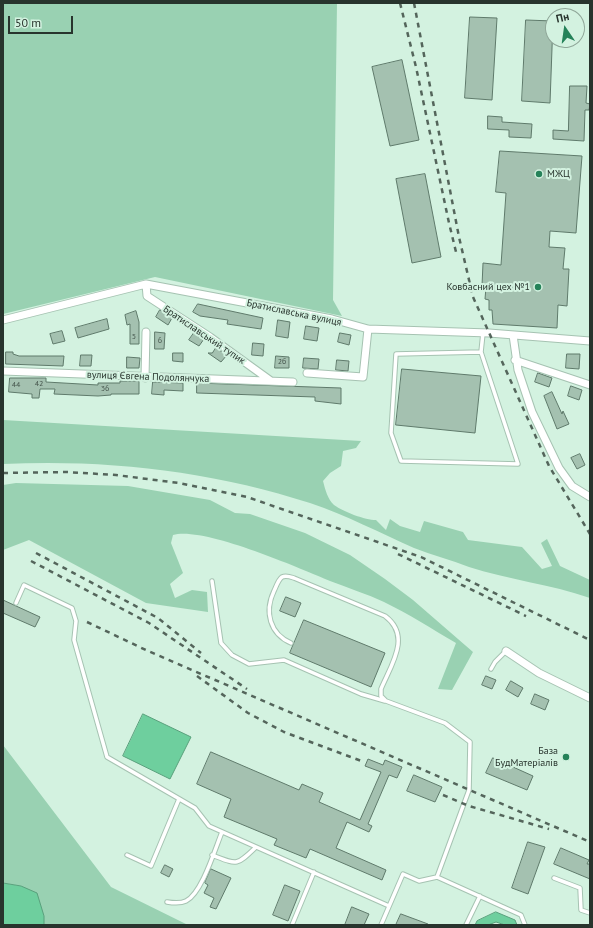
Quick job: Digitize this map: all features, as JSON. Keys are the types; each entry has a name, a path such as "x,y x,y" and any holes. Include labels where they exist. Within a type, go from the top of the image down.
{"street":[{"name":"Братиславська вулиця","path":"3,320 146,284 332,320 368,329 483,333 590,341"},
{"name":"Братиславський тупик","path":"146,284 147,296 210,337 271,382"},
{"path":"307,373 363,377 368,329"},
{"path":"145,378 146,332"},
{"path":"513,335 515,360 532,412 559,468 572,486 590,497"},
{"path":"515,360 590,385"},
{"name":"вулиця Євгена Подолянчука","path":"3,371 145,378 293,382"},
{"path":"506,651 540,673 590,698"}],"lane":[{"path":"481,352 396,354 391,433 401,460 518,464 481,352 483,333"},
{"path":"292,643 284,640 276,633 270,620 269,606 273,594 278,581 286,576 385,616 393,622 399,634 398,645 381,689 381,696 386,701"},
{"path":"212,581 221,643 232,655 249,664 284,660 361,694 386,701 445,723 470,742 469,790 437,877"},
{"path":"16,603 24,585 72,608 76,621 74,640 106,757 195,808 209,826 389,906"},
{"path":"491,669 495,662 506,651"},
{"path":"127,855 151,866 179,798"},
{"path":"167,902 185,901 193,896 199,886 222,832"},
{"path":"212,855 233,863 240,862 256,847"},
{"path":"292,925 314,872"},
{"path":"381,925 403,874 419,880 437,877 521,915 525,925"},
{"path":"554,878 580,888 582,910 590,913"},
{"path":"466,925 480,896"}],"shaded area":[{"path":"3,3 337,3 333,300 342,316 155,277 3,314"},
{"path":"3,420 361,441 356,448 343,451 341,466 330,473 323,481 328,497 334,505 366,519 376,520 386,530 390,519 400,526 420,532 424,521 463,532 468,540 522,547 542,569 552,566 541,543 547,539 560,566 590,580 590,598 560,589 469,567 414,548 350,519 310,503 235,483 197,475 120,466 81,463 3,464"},
{"path":"16,483 128,486 210,500 235,513 250,514 305,533 350,555 385,579 413,600 473,652 452,690 438,689 456,643 378,599 275,558 228,542 187,534 173,535 171,543 183,573 170,584 175,598 192,590 207,592 208,612 146,603 29,540 3,550 3,485"},
{"path":"143,714 191,737 170,779 123,756"},
{"path":"3,745 111,887 188,925 44,925 44,916 21,886 3,883"},
{"path":"3,883 21,886 37,893 44,916 44,925 3,925"},
{"path":"496,912 515,920 517,925 505,925 496,922 488,925 475,925 477,921"}],"building":[{"path":"470,17 497,18 492,100 465,98"},
{"path":"526,20 545,21 545,48 552,48 550,103 522,101"},
{"path":"402,60 419,140 390,146 372,67"},
{"path":"570,86 587,86 586,103 590,104 589,110 585,110 584,141 553,139 553,130 568,131"},
{"path":"488,116 502,117 502,122 532,124 531,138 509,137 509,130 488,129"},
{"path":"500,151 582,156 576,233 550,231 549,247 565,248 563,269 569,269 567,306 558,305 557,328 493,324 492,310 489,310 489,300 485,299 486,287 482,286 483,263 501,265 506,193 496,192"},
{"path":"425,174 441,257 412,263 396,179"},
{"path":"198,304 263,318 261,329 227,324 228,320 200,316 193,312"},
{"path":"160,310 172,318 168,325 156,317"},
{"path":"136,311 139,322 139,344 130,344 130,324 127,325 125,315"},
{"path":"107,319 109,329 78,338 75,328"},
{"path":"278,320 290,322 288,338 276,336"},
{"path":"306,326 319,328 317,341 304,339"},
{"path":"62,331 65,341 53,344 50,334"},
{"path":"155,332 165,333 164,349 155,349"},
{"path":"194,333 204,339 199,346 189,340"},
{"path":"340,333 351,335 349,345 338,342"},
{"path":"253,343 264,344 263,356 252,355"},
{"path":"216,348 227,355 221,362 208,353 212,353"},
{"path":"6,352 13,352 13,354 19,356 64,356 63,366 6,364"},
{"path":"173,353 183,353 183,362 173,361"},
{"path":"567,354 580,354 579,369 566,368"},
{"path":"81,355 92,355 91,366 80,366"},
{"path":"276,356 289,357 289,368 275,368"},
{"path":"127,357 140,358 139,368 127,368"},
{"path":"304,358 319,359 318,369 303,368"},
{"path":"337,360 349,361 348,371 336,370"},
{"path":"402,369 481,376 475,433 396,425"},
{"path":"538,373 552,378 549,387 535,382"},
{"path":"10,378 46,378 46,382 98,385 98,383 139,381 139,394 111,394 98,396 54,394 55,389 40,389 39,398 32,398 32,394 9,392"},
{"path":"153,382 183,383 183,391 164,390 164,395 152,394"},
{"path":"197,383 341,388 341,404 315,401 315,397 197,393"},
{"path":"571,386 582,390 579,400 568,396"},
{"path":"552,392 562,414 563,411 569,424 557,429 544,396"},
{"path":"580,454 585,465 577,469 571,458"},
{"path":"286,597 301,603 295,617 280,611"},
{"path":"3,600 40,617 35,627 3,613"},
{"path":"304,620 385,653 371,687 290,653"},
{"path":"486,676 496,680 492,689 482,685"},
{"path":"511,681 523,688 518,697 506,690"},
{"path":"535,694 549,700 545,710 531,704"},
{"path":"211,752 299,790 302,784 323,793 319,802 360,820 381,772 365,766 368,759 383,765 385,760 402,767 397,778 389,775 368,824 372,826 369,832 347,822 336,848 386,870 382,880 310,849 306,858 274,845 277,839 224,817 231,799 197,784"},
{"path":"493,758 533,776 527,790 486,773"},
{"path":"414,775 442,787 435,802 407,791"},
{"path":"528,842 545,847 528,894 512,888"},
{"path":"561,848 589,860 587,864 590,864 590,879 554,864"},
{"path":"165,865 173,869 169,877 161,873"},
{"path":"211,869 231,878 216,909 210,907 214,898 204,893 208,885 205,883"},
{"path":"285,885 300,891 288,921 273,915"},
{"path":"352,907 369,914 364,925 345,925"},
{"path":"401,914 428,924 428,925 396,925"}],"railway":[{"path":"400,3 416,67 456,252"},
{"path":"414,3 459,237 473,297 549,466 590,534"},
{"path":"3,473 66,472 116,475 179,483 247,497 421,557 590,640"},
{"path":"36,553 158,618 201,653"},
{"path":"398,554 526,616"},
{"path":"31,561 149,623 247,689"},
{"path":"87,622 148,651 590,842"},
{"path":"197,676 248,713 284,732 364,762"},
{"path":"443,795 469,806 549,829"}],"place":[{"name":"МЖЦ","path":"539,174"},
{"name":"Ковбасний цех №1","path":"538,287"},
{"name":"База БудМатеріалів","path":"566,757"}]}
